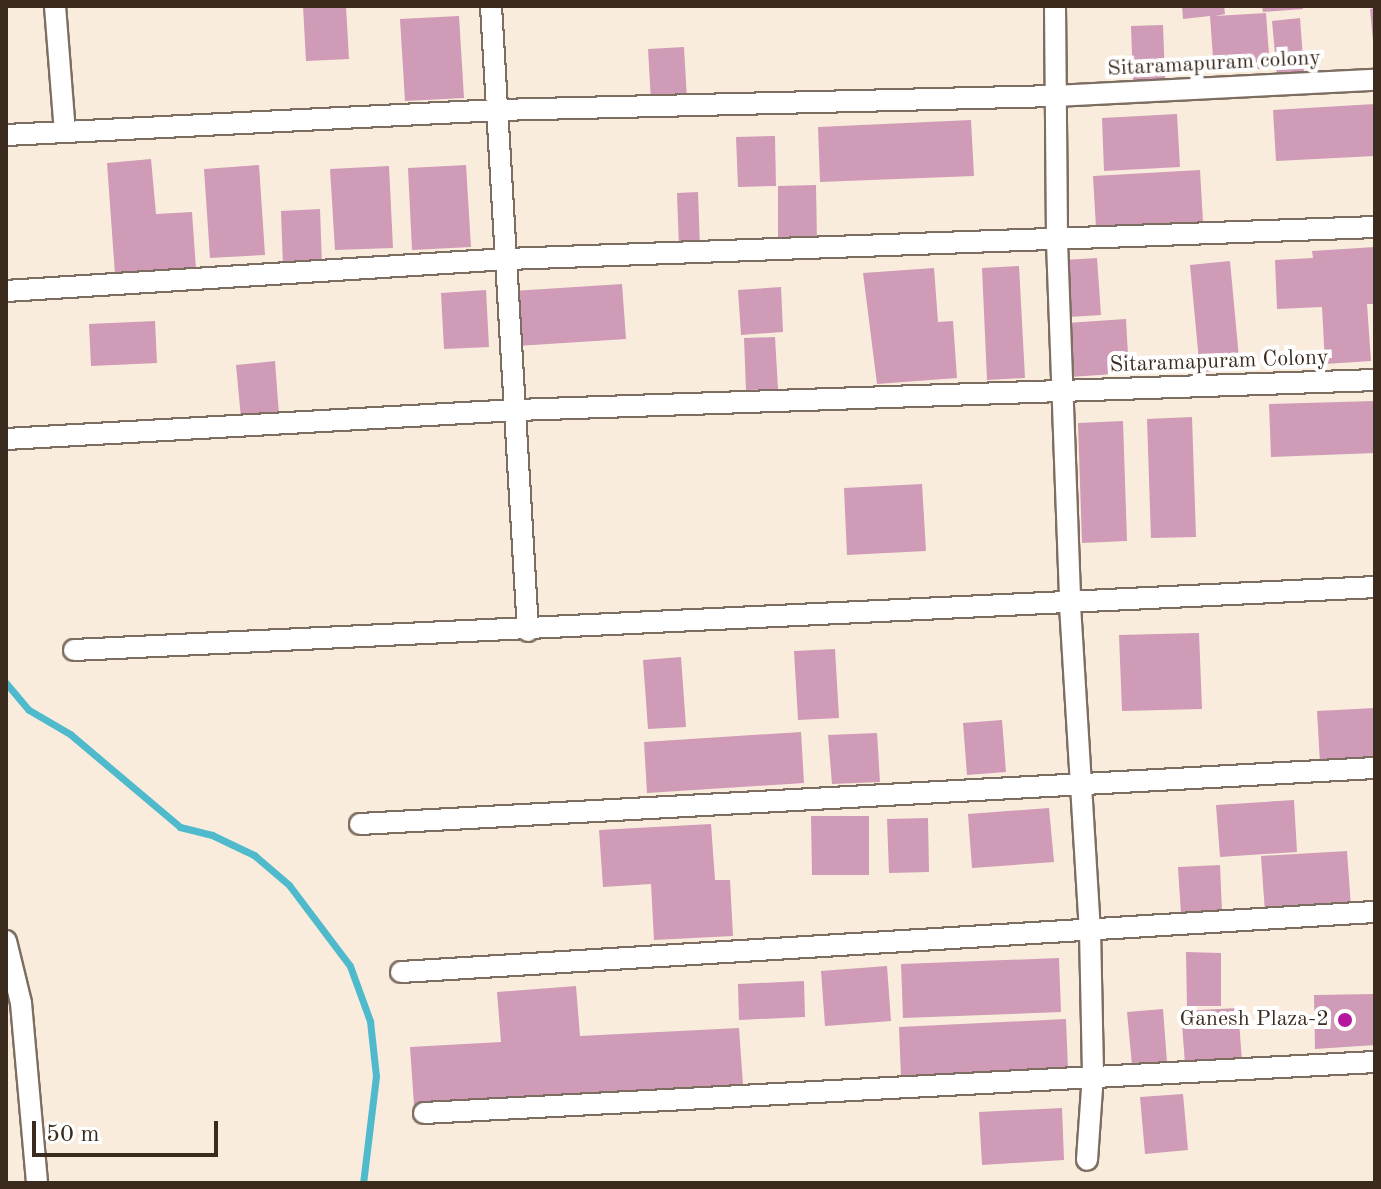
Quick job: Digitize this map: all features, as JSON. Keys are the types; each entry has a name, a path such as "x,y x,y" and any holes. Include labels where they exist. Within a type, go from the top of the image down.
{"street":[{"path":"55,6 65,132"},
{"path":"491,6 528,631"},
{"path":"1055,6 1057,242 1070,605 1085,784 1090,930 1093,1074 1087,1160"},
{"name":"Sitaramapuram colony","path":"6,135 498,110 1055,96 1375,80"},
{"path":"6,291 507,259 1057,242 1375,227"},
{"name":"Sitaramapuram Colony","path":"6,439 517,410 1375,380"},
{"path":"74,650 1070,605 1375,587"},
{"path":"360,824 1375,768"},
{"path":"401,972 1375,912"},
{"path":"6,941 21,1003 37,1183"},
{"path":"424,1113 1093,1074 1375,1062"}],"building":[{"path":"303,6 346,6 349,59 306,61"},
{"path":"1182,6 1224,6 1225,14 1215,16 1266,13 1270,68 1214,72 1210,16 1183,19"},
{"path":"1262,6 1302,6 1303,9 1263,12"},
{"path":"1375,8 1375,40 1373,41 1370,9"},
{"path":"459,16 464,98 405,101 400,19"},
{"path":"1300,18 1304,72 1277,75 1272,21"},
{"path":"1163,25 1165,79 1133,81 1131,26"},
{"path":"684,47 687,100 651,101 648,49"},
{"path":"1375,104 1375,156 1276,161 1273,110"},
{"path":"1177,114 1180,167 1104,171 1102,118"},
{"path":"971,120 974,176 820,182 818,127"},
{"path":"775,136 776,186 738,187 736,137"},
{"path":"151,159 156,214 192,212 196,269 115,274 107,163"},
{"path":"259,165 265,255 210,258 204,169"},
{"path":"466,165 471,247 412,250 408,168"},
{"path":"389,166 393,248 335,250 330,169"},
{"path":"1200,170 1203,222 1096,228 1093,176"},
{"path":"816,185 817,243 778,243 778,186"},
{"path":"698,192 700,247 679,248 677,193"},
{"path":"320,209 322,265 283,266 281,211"},
{"path":"1375,247 1375,304 1367,304 1371,361 1325,364 1322,307 1277,309 1275,260 1313,258 1312,251"},
{"path":"1097,258 1101,315 1069,317 1064,260"},
{"path":"1230,261 1240,369 1200,372 1190,265"},
{"path":"1019,266 1025,378 987,380 982,268"},
{"path":"934,268 938,322 953,321 957,378 877,384 863,273"},
{"path":"622,284 626,339 517,346 513,291"},
{"path":"781,287 783,332 741,335 738,290"},
{"path":"486,290 489,347 444,349 441,293"},
{"path":"1126,319 1129,373 1070,377 1067,323"},
{"path":"155,321 157,363 91,366 89,324"},
{"path":"775,337 778,389 746,390 744,338"},
{"path":"275,361 279,415 241,418 236,365"},
{"path":"1375,401 1375,453 1271,457 1269,404"},
{"path":"1192,417 1196,537 1151,538 1147,419"},
{"path":"1123,421 1127,541 1082,543 1078,423"},
{"path":"922,484 926,551 847,555 844,488"},
{"path":"1199,633 1202,709 1122,711 1119,635"},
{"path":"835,649 839,718 798,720 794,651"},
{"path":"681,657 686,727 648,729 643,660"},
{"path":"1375,708 1375,760 1320,763 1317,711"},
{"path":"1002,720 1006,772 967,775 963,723"},
{"path":"801,732 804,783 647,793 644,742"},
{"path":"877,733 880,782 832,784 828,735"},
{"path":"1294,800 1297,852 1220,857 1216,805"},
{"path":"1049,808 1054,862 972,868 968,814"},
{"path":"811,816 869,816 869,875 812,875"},
{"path":"928,818 929,872 889,873 887,819"},
{"path":"711,824 715,880 730,880 733,936 654,940 651,884 603,887 599,830"},
{"path":"1347,851 1351,907 1265,913 1261,856"},
{"path":"1220,865 1222,912 1181,914 1178,867"},
{"path":"1186,952 1221,953 1221,1006 1187,1006"},
{"path":"1059,958 1061,1012 903,1018 901,964"},
{"path":"887,966 891,1021 825,1026 821,971"},
{"path":"804,981 805,1017 739,1020 738,984"},
{"path":"576,986 580,1036 739,1028 743,1085 414,1105 410,1047 501,1042 497,992"},
{"name":"Ganesh Plaza-2","path":"1375,994 1375,1045 1315,1049 1314,995"},
{"path":"1238,1008 1242,1061 1185,1064 1181,1011"},
{"path":"1163,1009 1167,1062 1132,1065 1127,1012"},
{"path":"1066,1019 1068,1069 901,1077 899,1027"},
{"path":"1183,1094 1188,1150 1145,1154 1140,1097"},
{"path":"1062,1108 1064,1160 982,1165 979,1112"}],"waterway":[{"path":"6,683 29,710 70,734 180,827 212,835 254,855 289,885 350,966 370,1021 376,1076 363,1183"}],"place":[{"name":"Ganesh Plaza-2","path":"1345,1020"}]}
